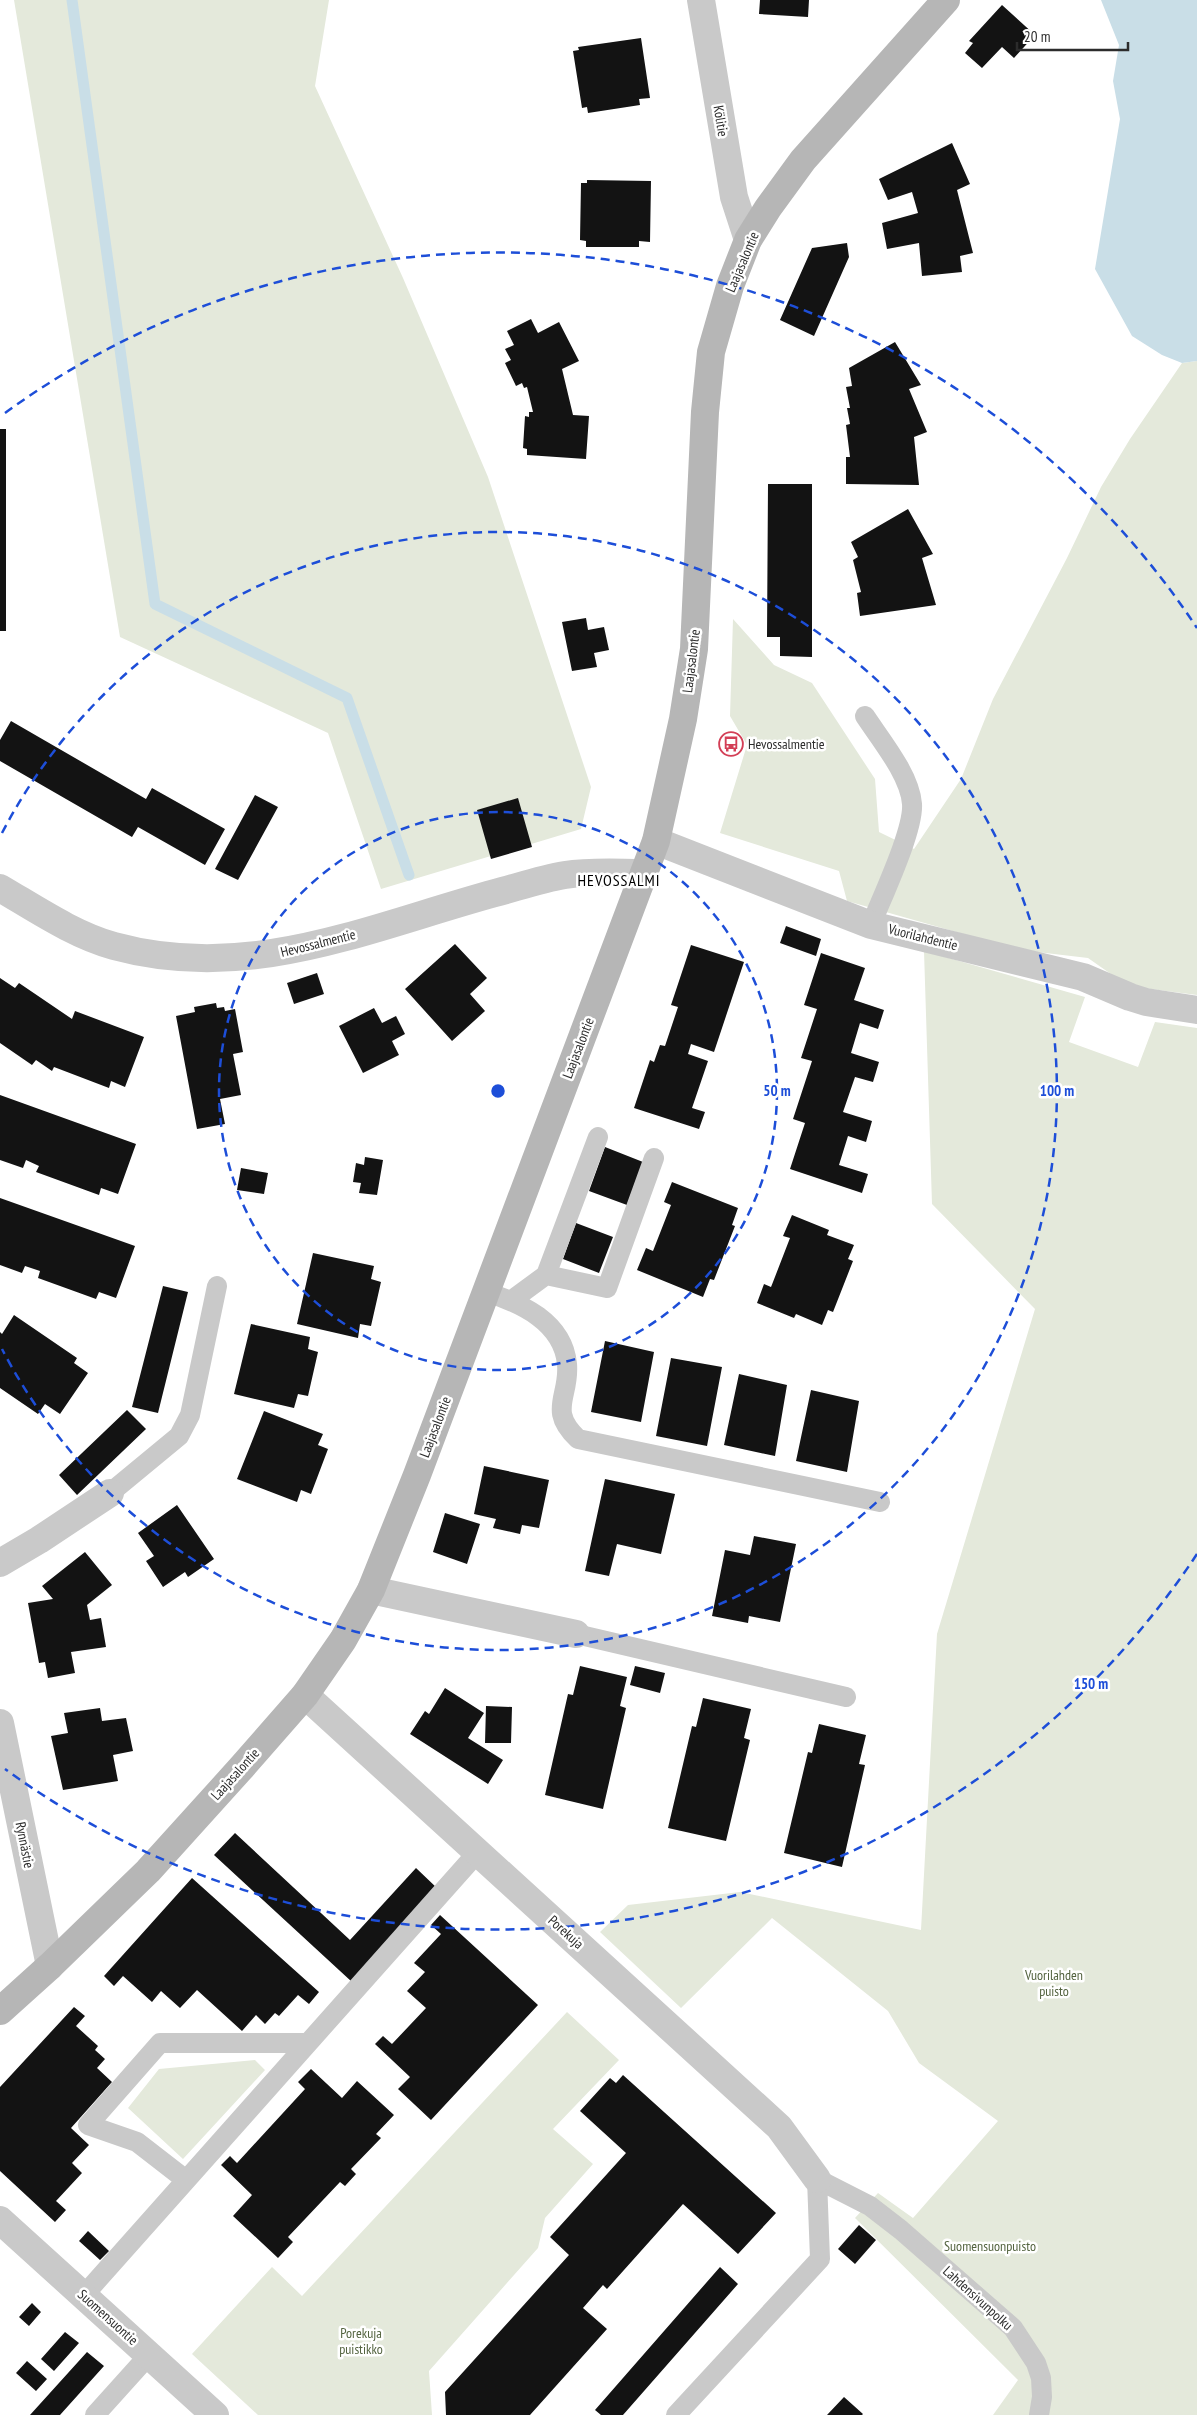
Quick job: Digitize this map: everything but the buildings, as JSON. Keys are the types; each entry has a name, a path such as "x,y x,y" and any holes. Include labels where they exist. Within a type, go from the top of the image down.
{"main road":[{"name":"Laajasalontie","path":"0,2011 50,1966 148,1871 242,1767 305,1695 343,1640 370,1590 410,1493 656,841 683,718 694,649 705,412 711,352 730,286 748,240 768,208 803,160 946,0"}],"street":[{"name":"Kölitie","path":"701,0 734,197 748,240"},
{"name":"Vuorilahdentie","path":"656,841 871,925 1083,977 1146,1002 1197,1010"},
{"name":"Hevossalmentie","path":"0,888 70,928 113,946 152,955 205,959 255,958 316,946 564,875 644,873"},
{"path":"0,1563 40,1540 110,1493"},
{"path":"370,1590 576,1634"},
{"name":"Porekuja","path":"305,1695 779,2126 817,2180"},
{"name":"Rynnästie","path":"0,1723 50,1966"},
{"name":"Suomensuontie","path":"0,2220 215,2415"}],"lane":[{"path":"865,716 903,776 912,804 907,835 871,925"},
{"path":"512,1300 546,1275 598,1137"},
{"path":"546,1275 606,1288 654,1158"},
{"path":"110,1493 179,1436 190,1415 217,1286"},
{"path":"486,1292 512,1300 538,1315 552,1330 563,1347 567,1365 560,1408 566,1428 578,1439 880,1502"},
{"path":"576,1634 846,1697"},
{"path":"84,2295 478,1852"},
{"path":"186,2180 137,2142 88,2125 160,2043 308,2043"},
{"path":"676,2415 820,2259 817,2180"},
{"name":"Lahdensivunpolku","path":"817,2180 870,2206 901,2230 1013,2328 1036,2363 1041,2378 1042,2397 1039,2415"},
{"path":"95,2415 149,2355"}],"green space":[{"path":"14,0 329,0 315,86 403,278 488,477 591,787 581,829 381,889 328,733 120,637"},
{"path":"1197,361 1197,995 1128,986 1088,958 1020,950 847,901 839,871 720,833 747,745 730,716 733,619 774,665 812,683 875,779 879,832 914,849 961,779 993,699 1067,558 1101,487 1130,439 1182,363"},
{"name":"Vuorilahden puisto","path":"924,951 1085,997 1069,1042 1138,1067 1155,1022 1197,1028 1197,2415 993,2415 1018,2380 855,2218 878,2193 913,2218 998,2121 919,2063 888,2011 772,1918 681,2008 600,1932 628,1905 740,1892 921,1930 937,1634 1035,1309 932,1204"},
{"name":"Porekuja puistikko","path":"567,2012 619,2060 553,2129 593,2164 545,2218 538,2248 429,2371 432,2415 258,2415 192,2354 272,2267 302,2296"},
{"path":"255,2060 265,2070 183,2159 128,2108 159,2069"}],"water":[{"path":"1101,0 1197,0 1197,361 1182,363 1162,355 1132,336 1095,269 1120,119 1113,81 1119,45"}],"waterway":[{"path":"72,0 155,604 347,698 409,875"}],"place":[{"name":"Hevossalmentie","path":"731,744"}],"district":[{"name":"HEVOSSALMI","path":"619,880"}],"park label":[{"name":"Suomensuonpuisto","path":"990,2246"}]}
